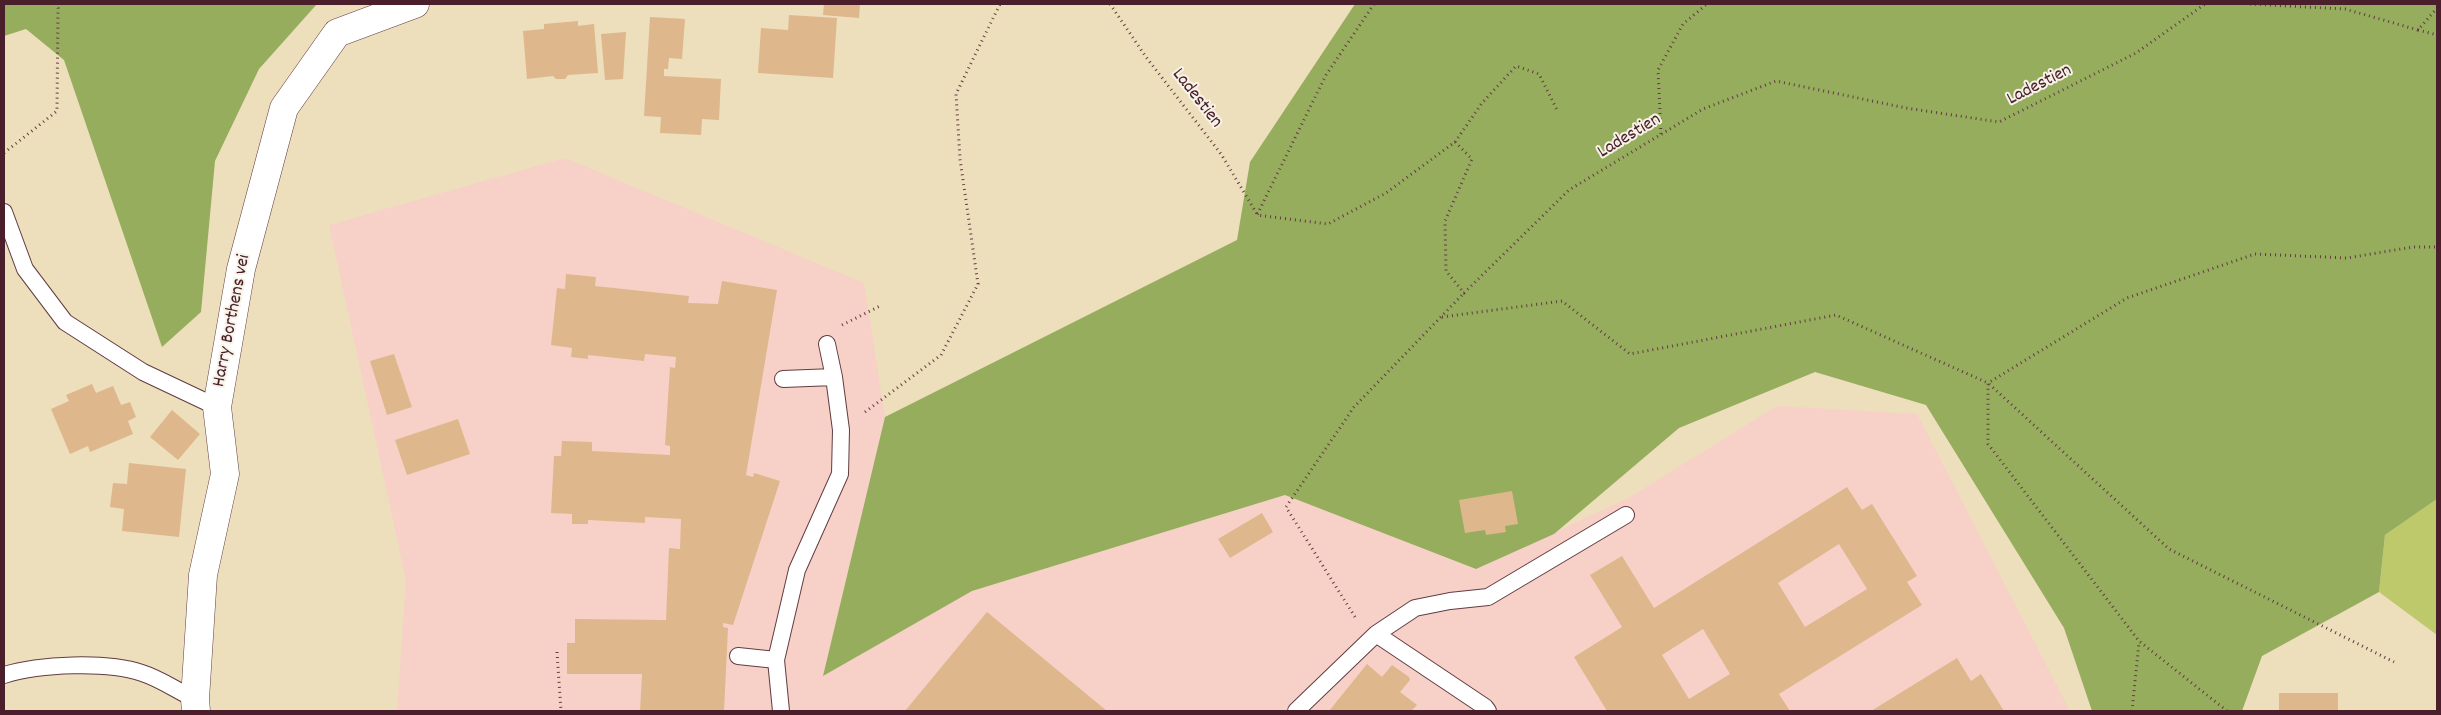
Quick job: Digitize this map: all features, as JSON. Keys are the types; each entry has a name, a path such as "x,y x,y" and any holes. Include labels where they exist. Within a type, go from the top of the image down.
{"street":[{"name":"Harry Borthens vei","path":"196,705 203,575 225,474 216,407 241,269 284,108 338,33 415,4"}],"lane":[{"path":"4,212 25,269 65,322 143,372 216,407"},
{"path":"781,711 776,660 796,570 840,474 841,430 834,377 827,344"},
{"path":"783,379 834,377"},
{"path":"1296,711 1372,637 1415,608 1450,601 1488,597 1626,515"},
{"path":"1372,637 1485,707 1488,711"},
{"path":"738,656 776,660"},
{"path":"4,675 68,666 110,667 142,673 196,705"}],"path":[{"path":"4,152 57,111 58,8 56,4"},
{"path":"841,430 941,355 978,284 960,159 956,94 1000,4"},
{"name":"Ladestien","path":"1110,4 1146,57 1221,154 1257,214"},
{"path":"1374,4 1326,75 1257,214 1328,224 1386,193 1454,142 1482,103 1516,66 1539,74 1558,112"},
{"path":"1660,134 1658,70 1684,24 1708,4"},
{"name":"Ladestien","path":"1372,637 1286,507 1354,407 1464,293 1569,190 1703,109 1776,81 1906,108 1999,122 2136,53 2205,4"},
{"path":"2250,4 2345,9 2437,35"},
{"path":"2418,30 2437,8"},
{"path":"1454,142 1472,159 1445,221 1446,271 1464,293"},
{"path":"1988,383 2127,298 2255,254 2347,258 2413,247 2437,247"},
{"path":"1442,317 1562,301 1630,354 1836,315 1988,383 2169,549 2394,662"},
{"path":"827,344 830,334 838,327 882,305"},
{"path":"1988,383 1988,444 2139,641 2227,711"},
{"path":"2132,711 2139,641"},
{"path":"557,652 561,711"}],"shaded area":[{"path":"565,158 864,283 885,417 823,676 972,591 1285,495 1476,569 1630,497 1777,406 1917,414 2070,711 397,711 406,580 329,225"}],"green space":[{"path":"4,4 317,4 259,69 215,161 201,312 162,347 64,60 26,29 4,36"},
{"path":"1355,4 2437,4 2437,499 2385,535 2379,592 2262,656 2242,711 2092,711 2064,628 1926,405 1815,372 1679,428 1554,534 1476,569 1285,495 972,591 823,676 885,417 1237,240 1250,162"},
{"path":"2437,499 2437,635 2379,592 2385,535"}],"building":[{"path":"824,4 860,4 859,18 823,15"},
{"path":"789,15 837,18 833,78 758,73 761,28 788,30"},
{"path":"650,17 685,19 682,59 669,58 668,69 664,69 664,76 721,79 719,120 702,119 701,135 660,133 661,117 644,116"},
{"path":"578,21 578,26 594,24 598,73 568,75 565,79 556,79 553,76 527,79 523,31 544,29 544,24"},
{"path":"626,32 623,79 605,80 601,34"},
{"path":"566,274 596,277 595,286 689,296 688,303 718,304 722,281 777,290 746,475 753,477 754,473 780,481 733,625 723,623 723,627 728,628 724,711 640,711 642,674 567,674 567,643 575,643 575,619 666,620 669,548 680,549 681,519 645,517 645,523 588,520 588,524 572,524 572,514 551,513 554,456 561,456 562,441 592,442 592,451 670,455 670,446 665,445 670,367 675,368 676,357 645,354 644,361 588,355 588,359 571,357 572,348 551,345 557,288 565,289"},
{"path":"394,354 412,407 387,415 370,361"},
{"path":"92,384 96,393 113,386 121,405 130,402 136,417 128,421 133,434 90,452 88,446 70,454 51,409 69,401 66,395"},
{"path":"172,410 200,434 178,460 150,437"},
{"path":"458,419 470,454 407,475 395,440"},
{"path":"129,463 186,469 179,537 122,531 124,509 110,507 113,483 127,484"},
{"path":"1847,487 1862,510 1872,504 1917,576 1907,582 1922,605 1779,694 1790,711 1607,711 1574,657 1622,627 1590,575 1622,556 1654,608","holes":["1839,544 1867,589 1805,627 1778,583","1703,629 1730,674 1689,699 1662,655"]},
{"path":"1512,491 1518,524 1505,526 1506,532 1486,535 1485,530 1465,533 1459,500"},
{"path":"1262,513 1273,532 1230,558 1218,539"},
{"path":"987,612 1107,711 905,711"},
{"path":"1957,658 1971,681 1981,674 2004,711 1871,711"},
{"path":"1367,664 1382,677 1392,665 1409,677 1410,680 1400,692 1417,705 1411,711 1329,711"},
{"path":"2279,693 2338,693 2338,711 2279,711"}]}
